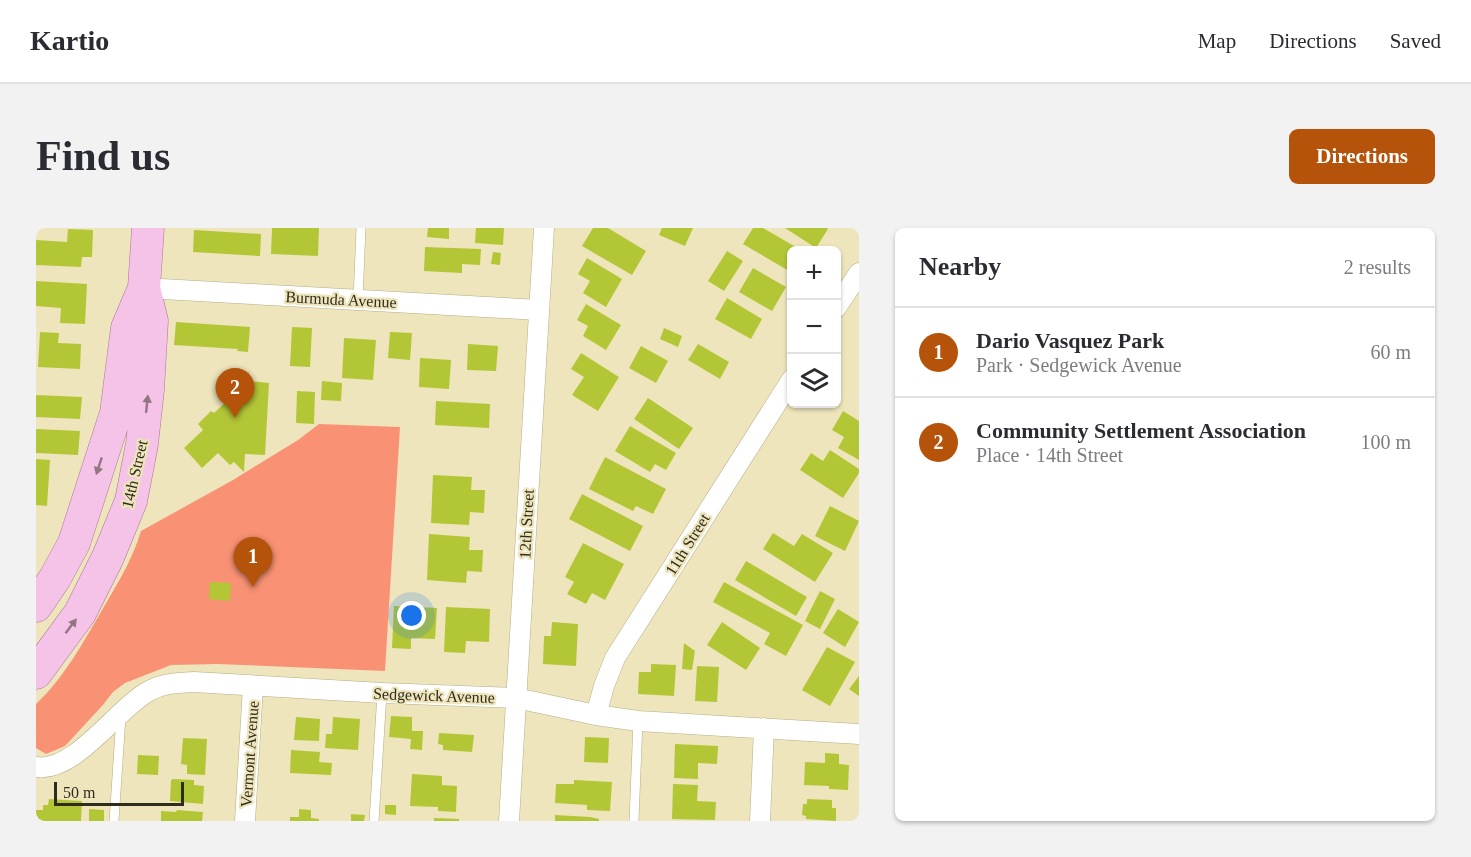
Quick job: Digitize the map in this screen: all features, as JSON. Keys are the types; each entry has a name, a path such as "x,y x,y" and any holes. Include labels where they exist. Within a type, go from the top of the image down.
{"main road":[{"name":"14th Street","path":"36,673 80,614 108,556 130,501 142,444 148,390 152,321 144,288 148,228"},
{"name":"14th Street","path":"36,606 55,578 74,543 116,413 128,328 144,288"}],"street":[{"name":"12th Street","path":"509,821 544,228"},
{"path":"841,302 859,273"},
{"name":"Burmuda Avenue","path":"144,288 539,310"},
{"name":"11th Street","path":"596,715 615,658 787,388"},
{"name":"Sedgewick Avenue","path":"36,767 48,769 69,759 148,692 170,683 194,682 516,698 596,715 638,721 859,734"},
{"name":"Vermont Avenue","path":"245,821 254,686"},
{"path":"760,821 764,728"}],"lane":[{"path":"358,300 361,228"},
{"path":"374,821 382,693"},
{"path":"114,821 121,714"},
{"path":"634,821 638,721"}],"shaded area":[{"path":"319,424 400,427 385,671 218,664 171,665 125,683 113,692 65,746 46,754 36,748 36,704 56,682 82,644 125,569 141,531 233,480 298,440"}],"building":[{"path":"272,228 319,228 318,256 271,254"},
{"path":"428,228 449,228 449,239 427,237"},
{"path":"476,228 504,228 503,245 475,243"},
{"path":"593,228 608,228 646,251 632,275 582,246"},
{"path":"662,228 693,228 685,246 659,235"},
{"path":"753,228 763,228 794,246 787,246 787,270 743,244"},
{"path":"785,228 827,228 817,246 813,246"},
{"path":"68,229 93,230 92,257 82,257 81,267 36,265 36,240 67,242"},
{"path":"194,230 261,234 260,256 193,252"},
{"path":"425,247 481,249 480,265 462,264 462,273 424,271"},
{"path":"727,251 743,261 724,291 708,281"},
{"path":"493,252 501,253 500,265 491,264"},
{"path":"587,258 622,279 606,307 583,293 590,281 578,274"},
{"path":"753,268 786,287 772,311 739,292"},
{"path":"36,281 87,284 85,324 60,323 61,308 36,306"},
{"path":"727,298 762,319 751,339 715,319"},
{"path":"586,304 621,325 606,350 583,336 588,326 577,320"},
{"path":"176,322 250,327 248,352 237,351 238,349 174,345"},
{"path":"292,327 312,328 310,367 290,366"},
{"path":"664,328 682,336 678,347 660,339"},
{"path":"40,332 59,333 58,343 81,344 80,369 38,367"},
{"path":"390,332 412,333 410,360 388,358"},
{"path":"344,338 376,340 373,380 342,378"},
{"path":"468,344 498,346 496,371 467,370"},
{"path":"698,344 729,362 720,379 688,360"},
{"path":"641,346 668,361 656,383 629,368"},
{"path":"581,353 619,377 598,411 572,395 584,377 571,369"},
{"path":"420,358 451,360 449,389 419,387"},
{"path":"249,372 249,381 269,383 265,455 245,454 244,472 234,462 230,465 218,453 202,468 184,448 203,430 198,424 211,411 214,413 229,399 229,386"},
{"path":"322,381 342,383 341,401 321,400"},
{"path":"297,391 315,392 314,424 296,423"},
{"path":"36,395 82,397 80,419 36,417"},
{"path":"648,398 693,428 679,449 634,419"},
{"path":"436,401 490,404 489,428 435,425"},
{"path":"843,411 859,421 859,460 838,448 844,437 832,430"},
{"path":"630,426 676,453 666,470 655,464 650,472 615,451"},
{"path":"36,429 80,431 78,455 36,453"},
{"path":"830,450 859,469 859,473 843,498 800,470 811,453 823,461"},
{"path":"605,457 666,489 653,514 636,506 633,511 589,489"},
{"path":"36,459 50,460 47,506 36,505"},
{"path":"433,475 472,477 471,490 485,490 484,513 470,512 469,525 431,523"},
{"path":"582,494 643,526 630,551 569,519"},
{"path":"830,506 859,521 845,551 815,536"},
{"path":"773,533 794,546 802,534 833,553 815,582 763,549"},
{"path":"429,534 470,537 469,550 483,550 482,572 467,571 466,583 427,580"},
{"path":"583,543 624,564 605,600 592,593 586,604 567,594 574,582 565,577"},
{"path":"746,561 807,597 796,616 735,580"},
{"path":"210,582 231,583 230,601 209,599"},
{"path":"724,582 803,625 786,656 764,644 770,633 713,602"},
{"path":"820,591 835,599 820,629 805,621"},
{"path":"394,606 437,608 435,639 411,638 411,649 392,648"},
{"path":"446,607 490,609 489,642 466,641 465,653 444,652"},
{"path":"838,609 859,622 845,647 823,633"},
{"path":"552,622 578,624 576,666 543,664 544,636 551,636"},
{"path":"722,622 760,648 746,670 707,645"},
{"path":"684,643 695,651 692,670 682,669"},
{"path":"827,647 855,662 830,706 802,690"},
{"path":"651,664 676,665 674,696 638,694 639,672 651,672"},
{"path":"697,666 719,667 717,702 695,701"},
{"path":"859,676 859,696 849,689"},
{"path":"391,716 412,717 412,731 423,731 422,750 410,749 411,739 389,737"},
{"path":"296,717 320,719 319,741 294,740"},
{"path":"333,717 360,719 358,750 325,748 326,734 332,734"},
{"path":"439,733 474,735 472,752 443,750 443,745 438,744"},
{"path":"585,737 609,738 608,763 584,762"},
{"path":"183,738 207,739 205,775 187,774 187,765 181,764"},
{"path":"675,744 718,746 717,764 698,763 698,779 674,778"},
{"path":"291,750 320,752 319,762 332,763 331,775 290,773"},
{"path":"825,753 839,754 839,764 849,765 848,790 829,789 829,786 804,785 805,762 825,763"},
{"path":"138,755 159,756 158,775 137,774"},
{"path":"412,774 442,776 442,785 457,786 456,812 438,811 438,807 410,806"},
{"path":"171,780 194,780 194,785 204,786 203,804 170,801"},
{"path":"574,780 612,782 610,811 587,810 587,805 555,803 556,784 574,784"},
{"path":"673,784 698,785 697,801 716,802 715,820 672,819"},
{"path":"49,799 82,801 81,821 36,821 36,810 43,810 43,805 48,805"},
{"path":"807,799 832,800 832,808 836,808 836,821 806,819 806,816 802,815 803,804 807,804"},
{"path":"385,805 396,805 396,815 385,814"},
{"path":"89,809 104,810 104,821 89,821"},
{"path":"299,809 311,810 311,818 319,819 319,821 290,821 290,817 299,817"},
{"path":"177,810 203,812 202,821 161,821 161,811 176,812"},
{"path":"351,814 365,815 364,821 351,821"},
{"path":"555,815 590,817 599,819 599,821 555,821"},
{"path":"434,818 459,819 459,821 434,821"}],"place":[{"name":"Community Settlement Association","path":"235,418"},
{"name":"Dario Vasquez Park","path":"253,587"}]}
